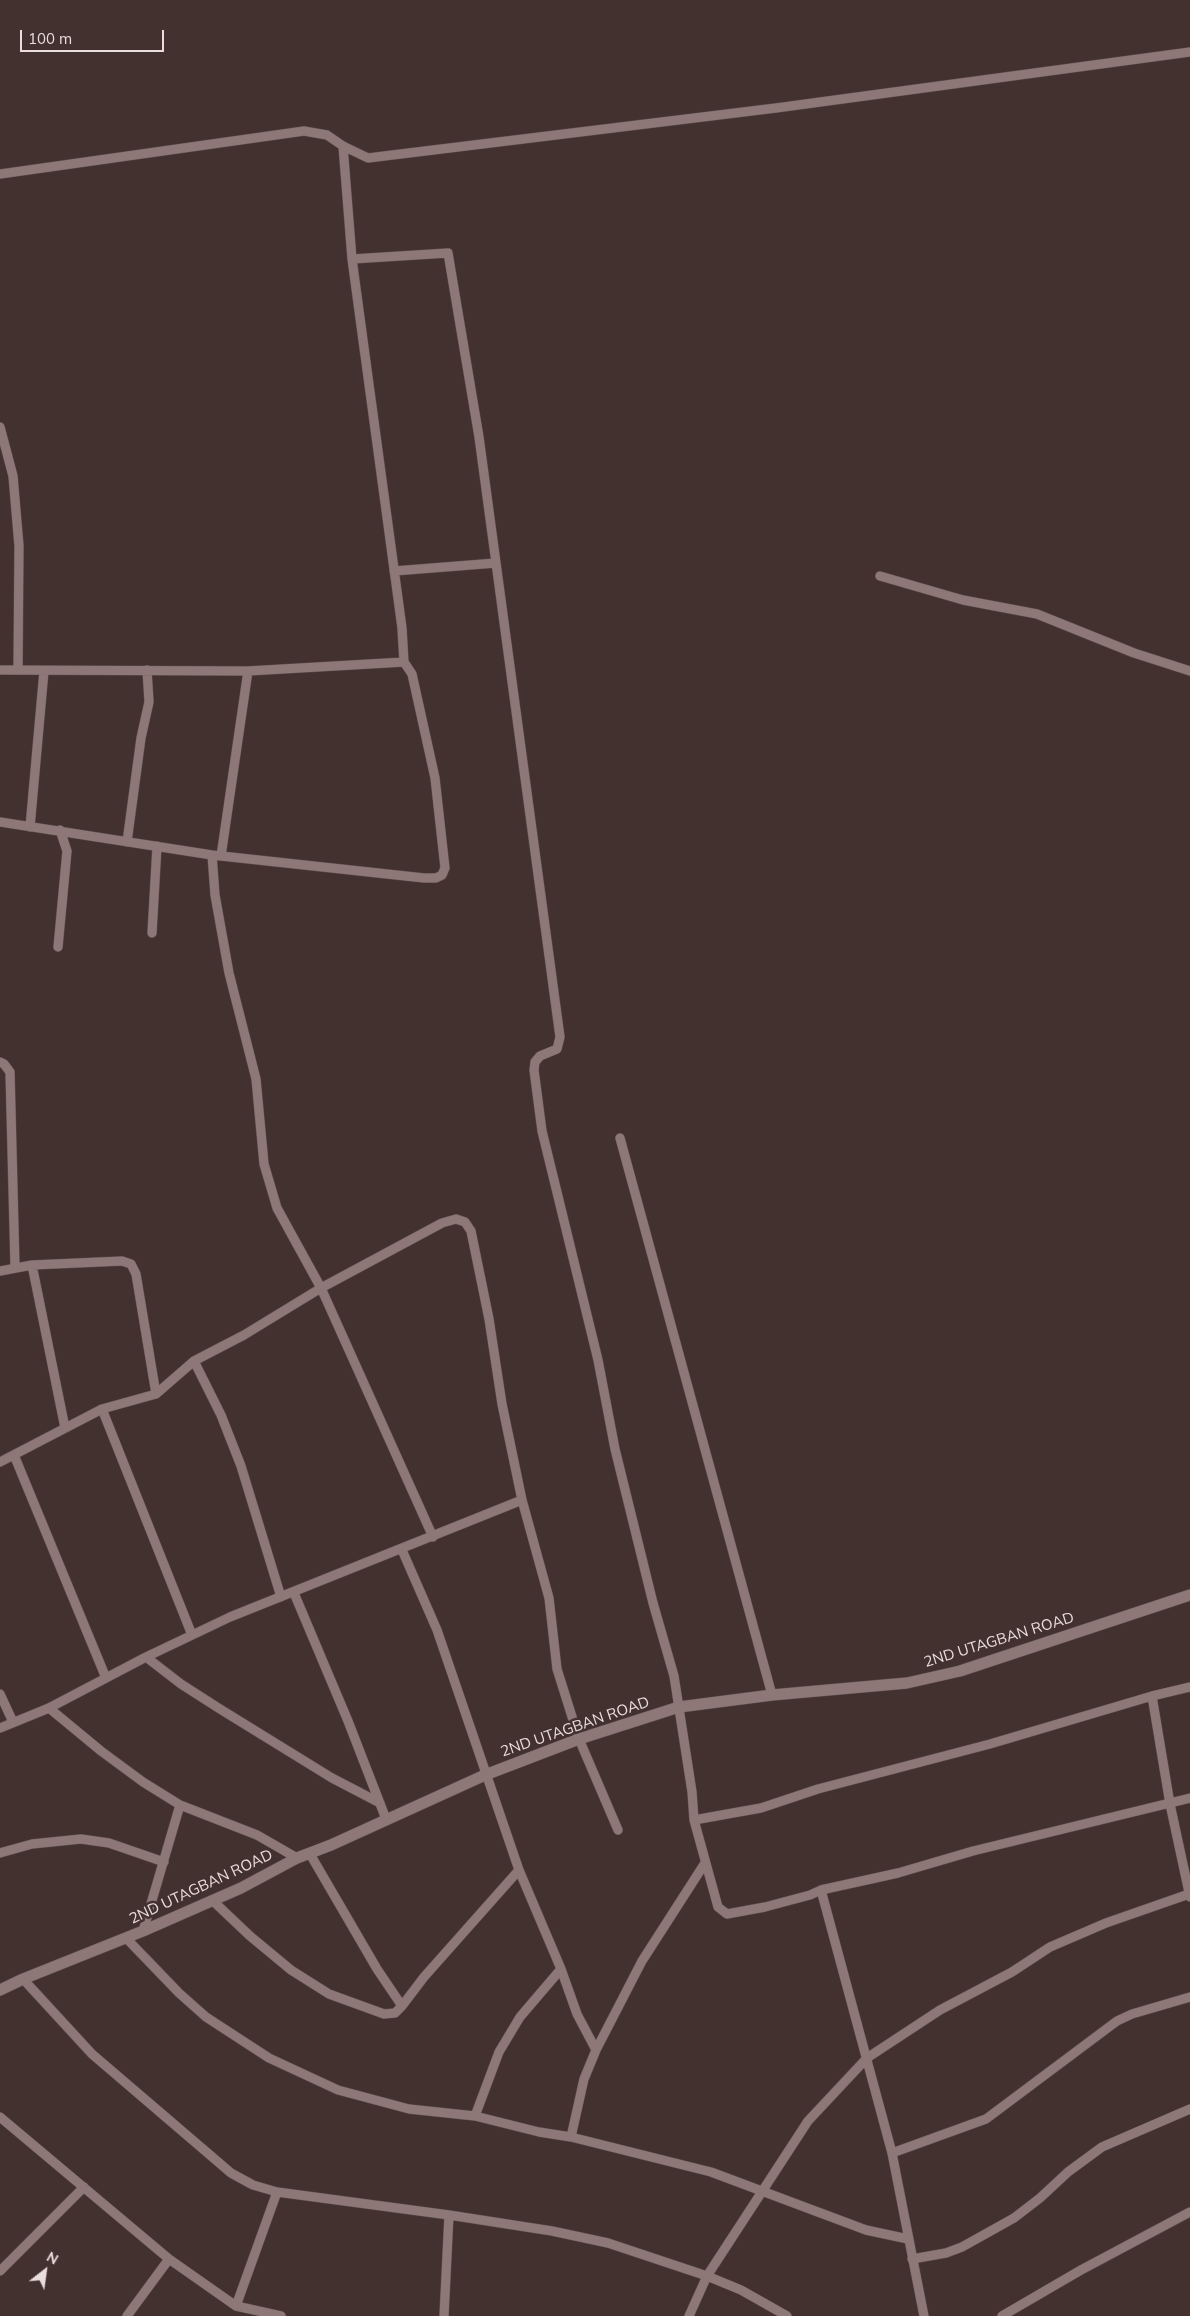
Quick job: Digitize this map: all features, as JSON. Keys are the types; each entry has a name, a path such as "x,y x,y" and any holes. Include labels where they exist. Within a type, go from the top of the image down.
{"street":[{"path":"0,174 304,131 326,134 342,146 368,158 776,108 1190,52"},
{"path":"0,822 216,855 424,878 436,878 442,875 446,868 435,778 412,674 404,662 402,628 352,260 342,146"},
{"path":"352,260 448,253 479,437 560,1037 557,1049 540,1056 535,1062 534,1070 542,1131 598,1360 615,1449 653,1603 674,1676 692,1792 694,1820 718,1907 727,1914 765,1907 821,1890 898,1873 973,1851 1190,1798"},
{"path":"0,426 13,476 19,546 18,669"},
{"path":"394,571 496,563"},
{"path":"880,576 963,600 1037,614 1134,653 1190,671"},
{"path":"0,670 248,671 404,662"},
{"path":"127,842 141,738 149,702 147,670"},
{"path":"30,827 44,671"},
{"path":"248,671 216,855 215,895 229,973 256,1079 264,1164 277,1208 321,1288 432,1537"},
{"path":"58,947 67,851 60,830"},
{"path":"152,933 157,846"},
{"path":"0,1062 10,1072 15,1267"},
{"path":"620,1138 772,1695"},
{"path":"0,1462 102,1409 156,1394 194,1361 244,1335 321,1288 442,1223 456,1219 465,1222 470,1231 487,1310 502,1404 522,1500 549,1598 557,1669 579,1739 618,1830"},
{"path":"0,1271 32,1265 122,1260 131,1264 136,1274 156,1394"},
{"path":"32,1265 65,1428"},
{"path":"194,1361 221,1415 241,1466 280,1597"},
{"path":"102,1409 192,1635"},
{"path":"14,1455 106,1678"},
{"path":"0,1728 48,1708 192,1635 280,1597 402,1550 522,1500"},
{"path":"402,1550 437,1630 519,1870 561,1969 577,2014 596,2050"},
{"path":"294,1593 348,1720 386,1819"},
{"name":"2ND UTAGBAN ROAD","path":"0,1990 23,1979 143,1932 241,1888 297,1858 310,1854 485,1775 579,1739 679,1706 772,1695 908,1683 960,1671 1190,1594"},
{"path":"146,1657 181,1684 220,1709 332,1778 380,1803"},
{"path":"694,1820 761,1808 818,1789 990,1744 1152,1696 1190,1687"},
{"path":"0,1694 13,1722"},
{"path":"689,2316 707,2276 808,2121 867,2058 940,2010 1012,1972 1050,1947 1106,1923 1190,1895 1170,1804 1152,1696"},
{"path":"48,1708 143,1782 180,1805 257,1835 297,1858"},
{"path":"143,1932 180,1805"},
{"path":"0,1853 32,1844 81,1839 109,1843 164,1862"},
{"path":"310,1854 377,1969 402,2006"},
{"path":"571,2137 584,2079 596,2050 642,1961 705,1863"},
{"path":"212,1900 250,1936 291,1970 329,1994 384,2014 395,2013 424,1977 519,1870"},
{"path":"821,1890 892,2153 924,2316"},
{"path":"126,1938 179,1993 206,2017 269,2058 338,2090 409,2109 475,2116 540,2132 571,2137 711,2172 866,2230 908,2239"},
{"path":"475,2116 499,2052 520,2017 561,1969"},
{"path":"23,1979 92,2054 231,2173 253,2185 277,2192 449,2215 552,2231 608,2243 707,2276 741,2290 787,2316"},
{"path":"892,2153 986,2119 1116,2021 1132,2014 1190,1997"},
{"path":"912,2259 946,2253 1014,2218 1040,2198 1068,2172 1102,2147 1190,2109"},
{"path":"1,2119 169,2259 249,2313 281,2316"},
{"path":"0,2271 84,2187"},
{"path":"236,2306 277,2192"},
{"path":"1002,2316 1081,2270 1190,2212"},
{"path":"444,2316 449,2215"},
{"path":"127,2316 169,2259"}]}
